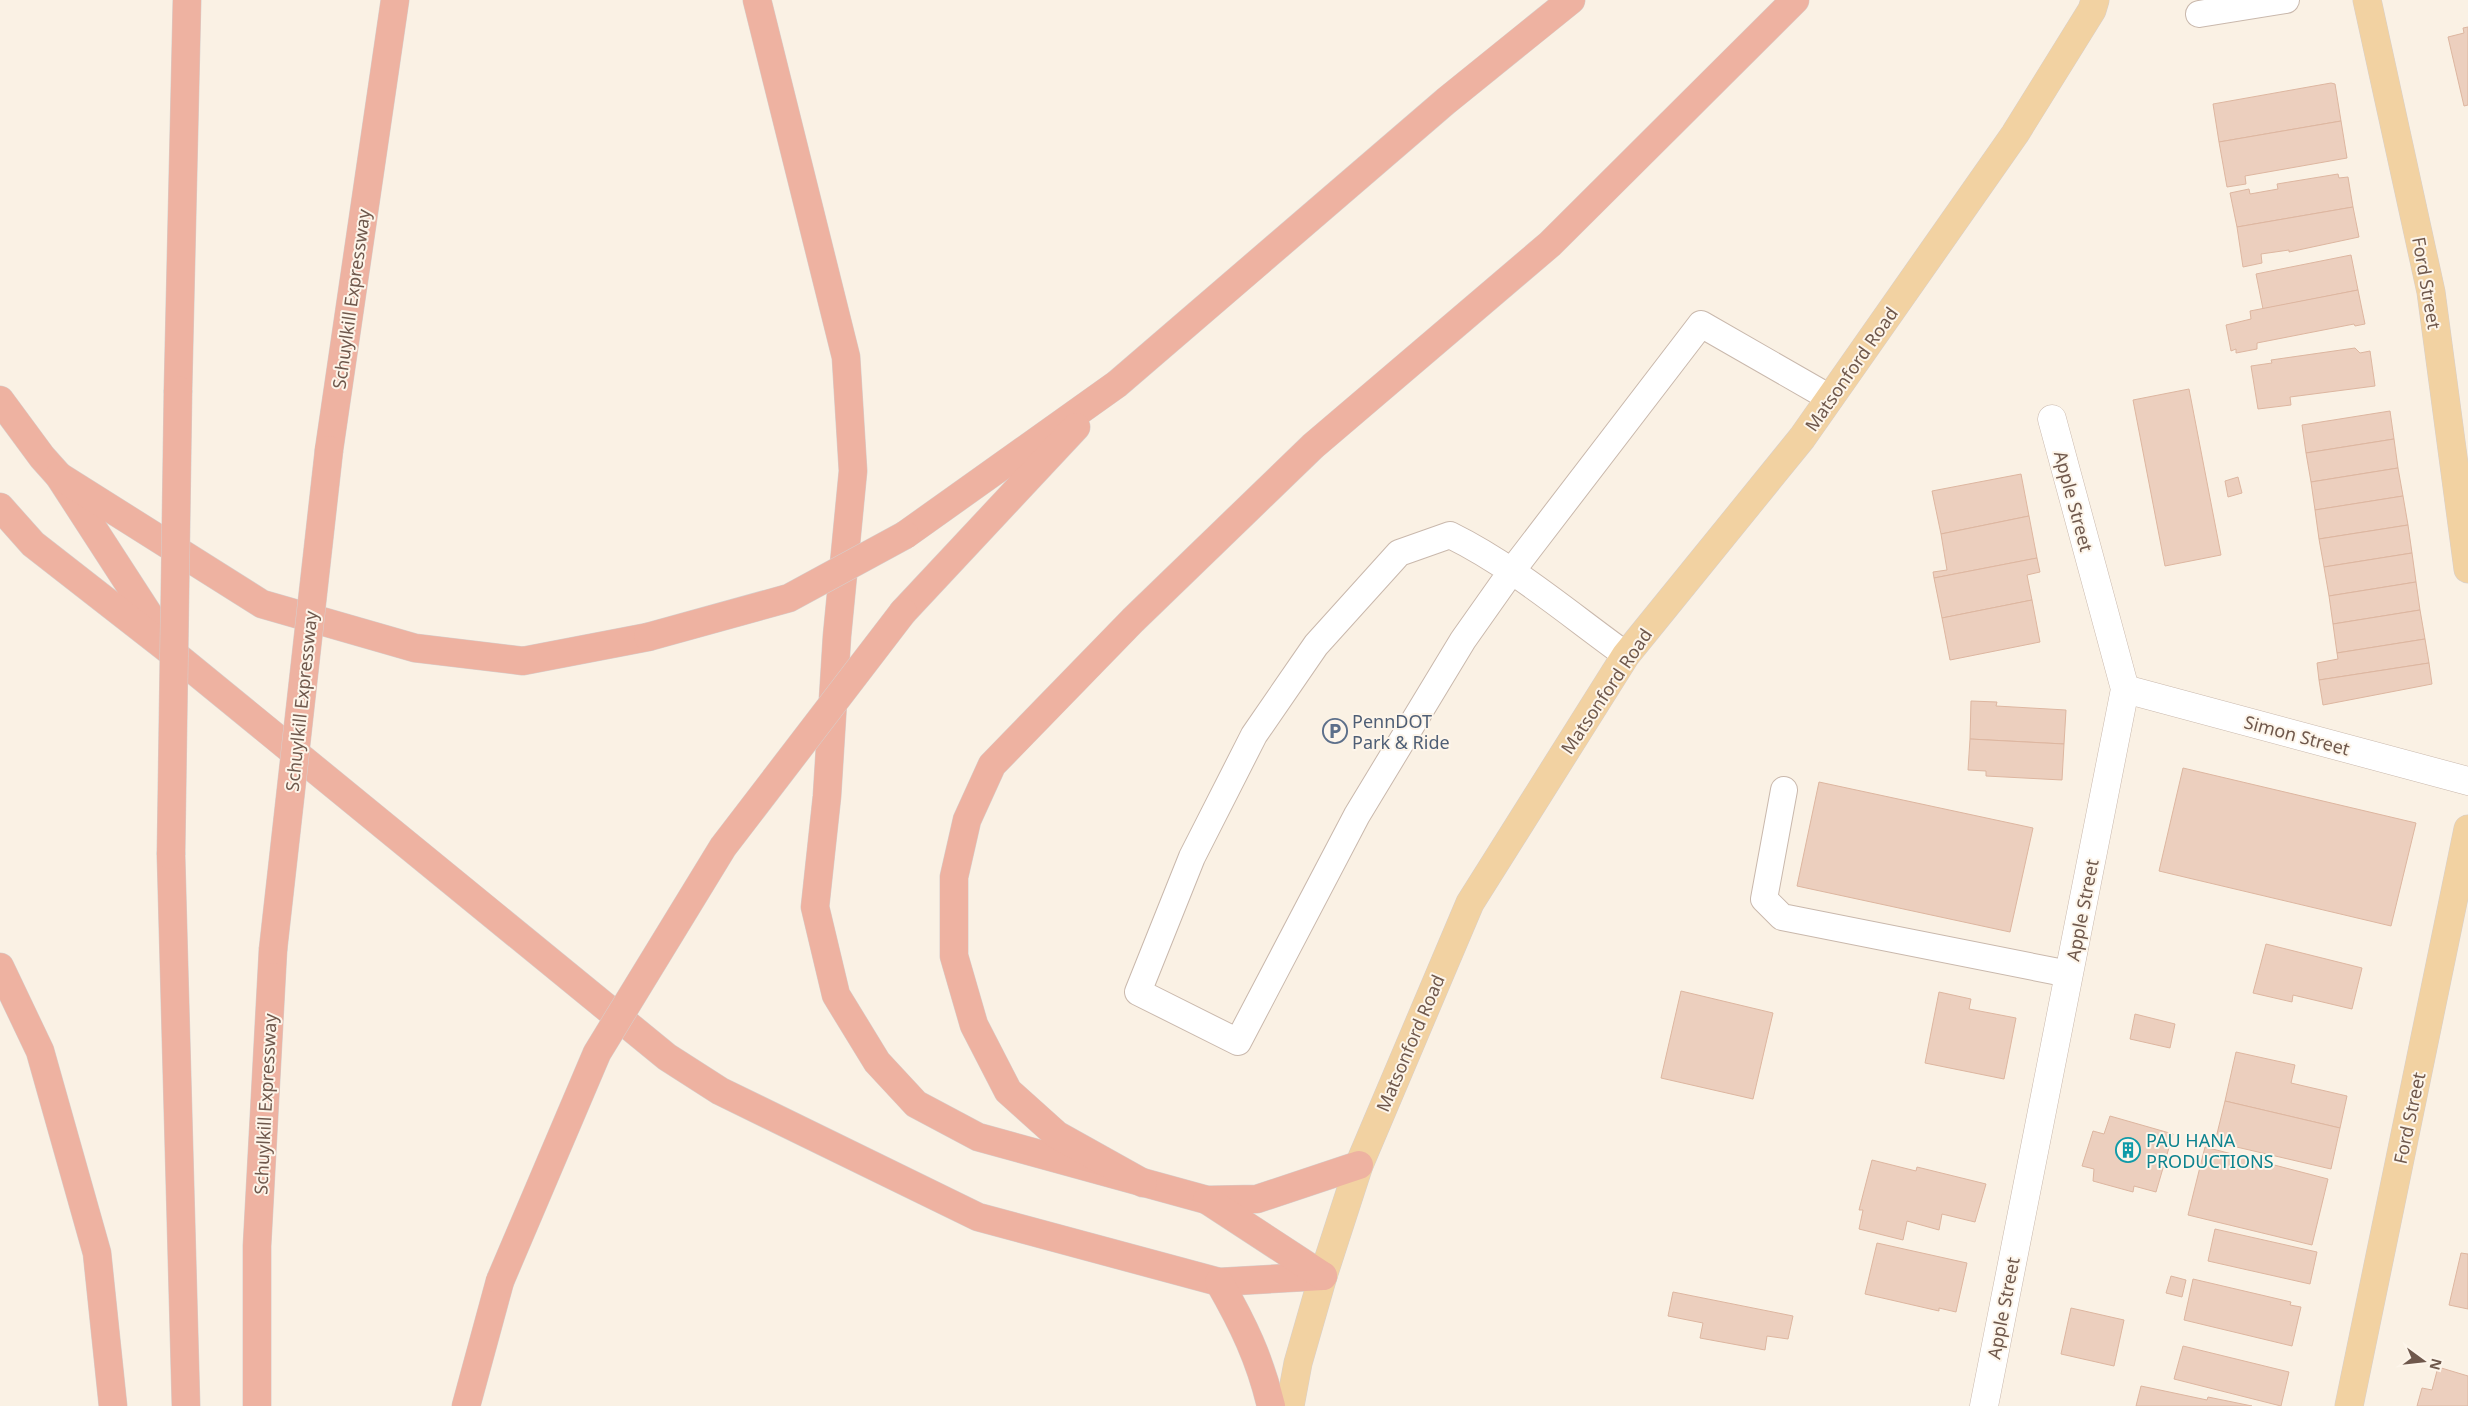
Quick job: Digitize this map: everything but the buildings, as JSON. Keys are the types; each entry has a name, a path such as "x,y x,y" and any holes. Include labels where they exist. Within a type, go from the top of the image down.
{"highway":[{"path":"186,1406 172,855 178,390 188,0"},
{"name":"Schuylkill Expressway","path":"257,1406 257,1246 272,950 329,450 395,0"},
{"path":"757,0 846,357 853,471 837,636 827,796 815,907 836,995 877,1062 916,1104 978,1137 1207,1200 1257,1199 1359,1165"},
{"path":"59,476 262,604 415,648 523,661 648,637 789,598 905,534 1117,384 1446,100 1571,0"},
{"path":"1143,1182 1057,1135 1008,1090 974,1025 954,956 954,877 967,820 992,765 1133,620 1312,446 1550,244 1795,0"},
{"path":"466,1406 500,1281 597,1053 723,847 903,612 1117,384"},
{"path":"0,400 42,457 59,476 174,654"},
{"path":"0,507 33,544 174,654 667,1057 720,1091 978,1217 1219,1282 1323,1276"},
{"path":"0,967 40,1051 97,1254 114,1406"},
{"path":"1207,1200 1323,1276"},
{"path":"1219,1282 1244,1325 1265,1380 1271,1406"}],"main road":[{"name":"Matsonford Road","path":"1290,1406 1298,1363 1323,1276 1359,1165 1470,902 1626,655 1802,438 2015,134 2092,10 2095,0"},
{"name":"Ford Street","path":"2367,0 2431,292 2468,569"},
{"name":"Ford Street","path":"2349,1406 2468,830"}],"street":[{"name":"Apple Street","path":"1984,1406 2125,689 2052,419"},
{"name":"Simon Street","path":"2125,689 2468,781"}],"lane":[{"path":"2199,14 2286,0"},
{"path":"1626,655 1511,572 1478,549 1450,535 1399,553 1316,645 1254,735 1192,857 1138,992 1238,1042 1357,815 1463,640 1511,572 1701,324 1830,398"},
{"path":"1784,790 1764,899 1782,916 2069,974"}],"place":[{"name":"PennDOT Park & Ride","path":"1335,731"},
{"name":"PAU HANA PRODUCTIONS","path":"2128,1150"}]}
